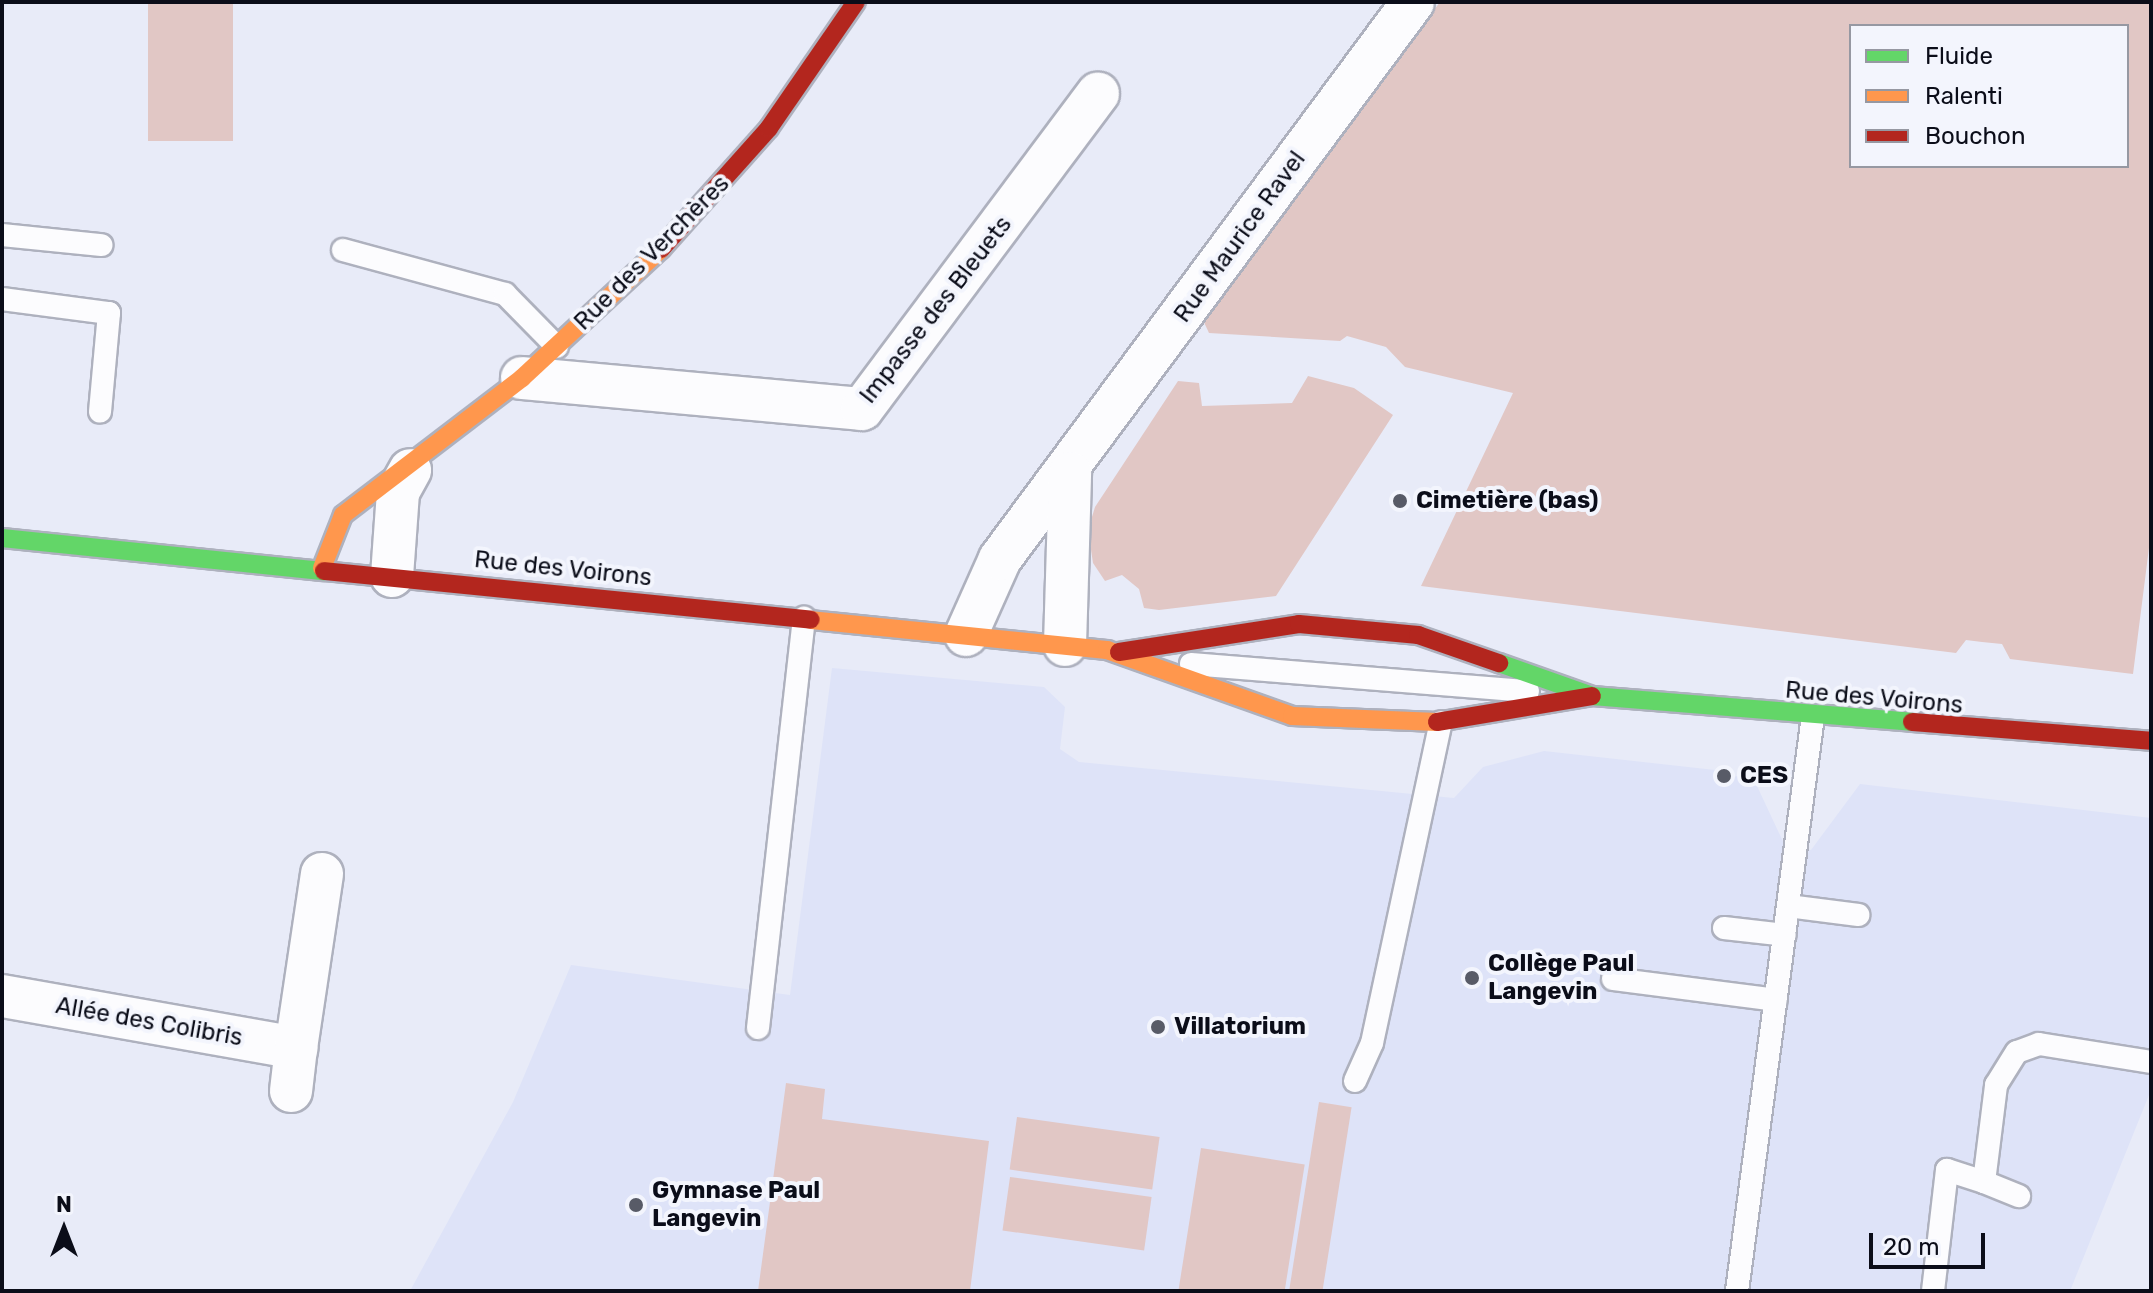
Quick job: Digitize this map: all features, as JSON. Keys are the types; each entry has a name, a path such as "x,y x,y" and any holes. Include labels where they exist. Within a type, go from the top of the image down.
{"street":[{"name":"Rue des Verchères","path":"322,568 343,515 410,470 522,378 726,180 856,2"},
{"name":"Rue Maurice Ravel","path":"966,635 1000,559 1070,473 1413,2"},
{"name":"Impasse des Bleuets","path":"522,378 862,409 1098,94"},
{"path":"392,576 398,492 410,470"},
{"path":"1065,645 1070,473"},
{"name":"Rue des Voirons","path":"2,538 322,568 1119,652 1292,716 1441,722 1592,696"},
{"name":"Rue des Voirons","path":"1119,652 1262,625 1392,632 1433,639 1592,696 2151,741"},
{"path":"291,1091 322,874"},
{"name":"Allée des Colibris","path":"2,996 296,1048"}],"lane":[{"path":"2,235 101,245"},
{"path":"343,250 505,294 557,347"},
{"path":"2,299 109,313 100,412"},
{"path":"758,1028 804,618"},
{"path":"1119,652 1200,666 1592,696"},
{"path":"1737,1291 1813,716"},
{"path":"1355,1081 1372,1043 1441,722"},
{"path":"1788,906 1858,915"},
{"path":"1724,928 1785,935"},
{"path":"1613,979 1776,1000"},
{"path":"1984,1182 1996,1085 2017,1052 2039,1044 2151,1062"},
{"path":"1933,1291 1947,1170 2019,1196"}],"shaded area":[{"path":"148,2 233,2 233,141 148,141"},
{"path":"1440,2 2151,2 2151,532 2133,674 2010,659 2002,644 1966,640 1956,653 1421,586 1513,393 1405,367 1386,347 1347,336 1340,341 1209,333 1202,318"},
{"path":"1308,376 1354,388 1393,415 1276,596 1159,610 1144,608 1139,589 1122,575 1105,581 1093,563 1088,530 1095,507 1178,381 1199,383 1202,406 1292,403"},
{"name":"Collège Paul Langevin","path":"832,668 1044,687 1065,707 1060,749 1079,762 1454,798 1483,767 1544,751 1715,770 1715,781 1751,773 1786,848 1811,850 1860,784 2151,818 2151,1090 2070,1291 410,1291 513,1102 571,965 790,995"},
{"path":"786,1083 825,1089 822,1119 989,1141 970,1291 758,1291"},
{"path":"1319,1102 1352,1107 1322,1291 1289,1291"},
{"path":"1017,1117 1160,1137 1152,1190 1010,1169"},
{"path":"1201,1148 1305,1164 1285,1291 1178,1291"},
{"path":"1010,1177 1152,1197 1144,1250 1002,1230"}],"traffic: fast":[{"path":"2,538 324,571"},
{"path":"1499,663 1592,696 1912,722"}],"traffic: slow":[{"path":"322,568 343,515 522,378 661,249"},
{"path":"811,620 1107,650 1292,716 1437,722"}],"traffic: jam":[{"path":"661,249 769,128 856,2"},
{"path":"324,571 811,620"},
{"path":"1119,652 1299,624 1418,635 1499,663"},
{"path":"1437,722 1592,696"},
{"path":"1912,722 2151,741"}],"place":[{"name":"Cimetière (bas)","path":"1400,501"},
{"name":"CES","path":"1724,776"},
{"name":"Collège Paul Langevin","path":"1472,978"},
{"name":"Villatorium","path":"1158,1027"},
{"name":"Gymnase Paul Langevin","path":"636,1205"}]}
